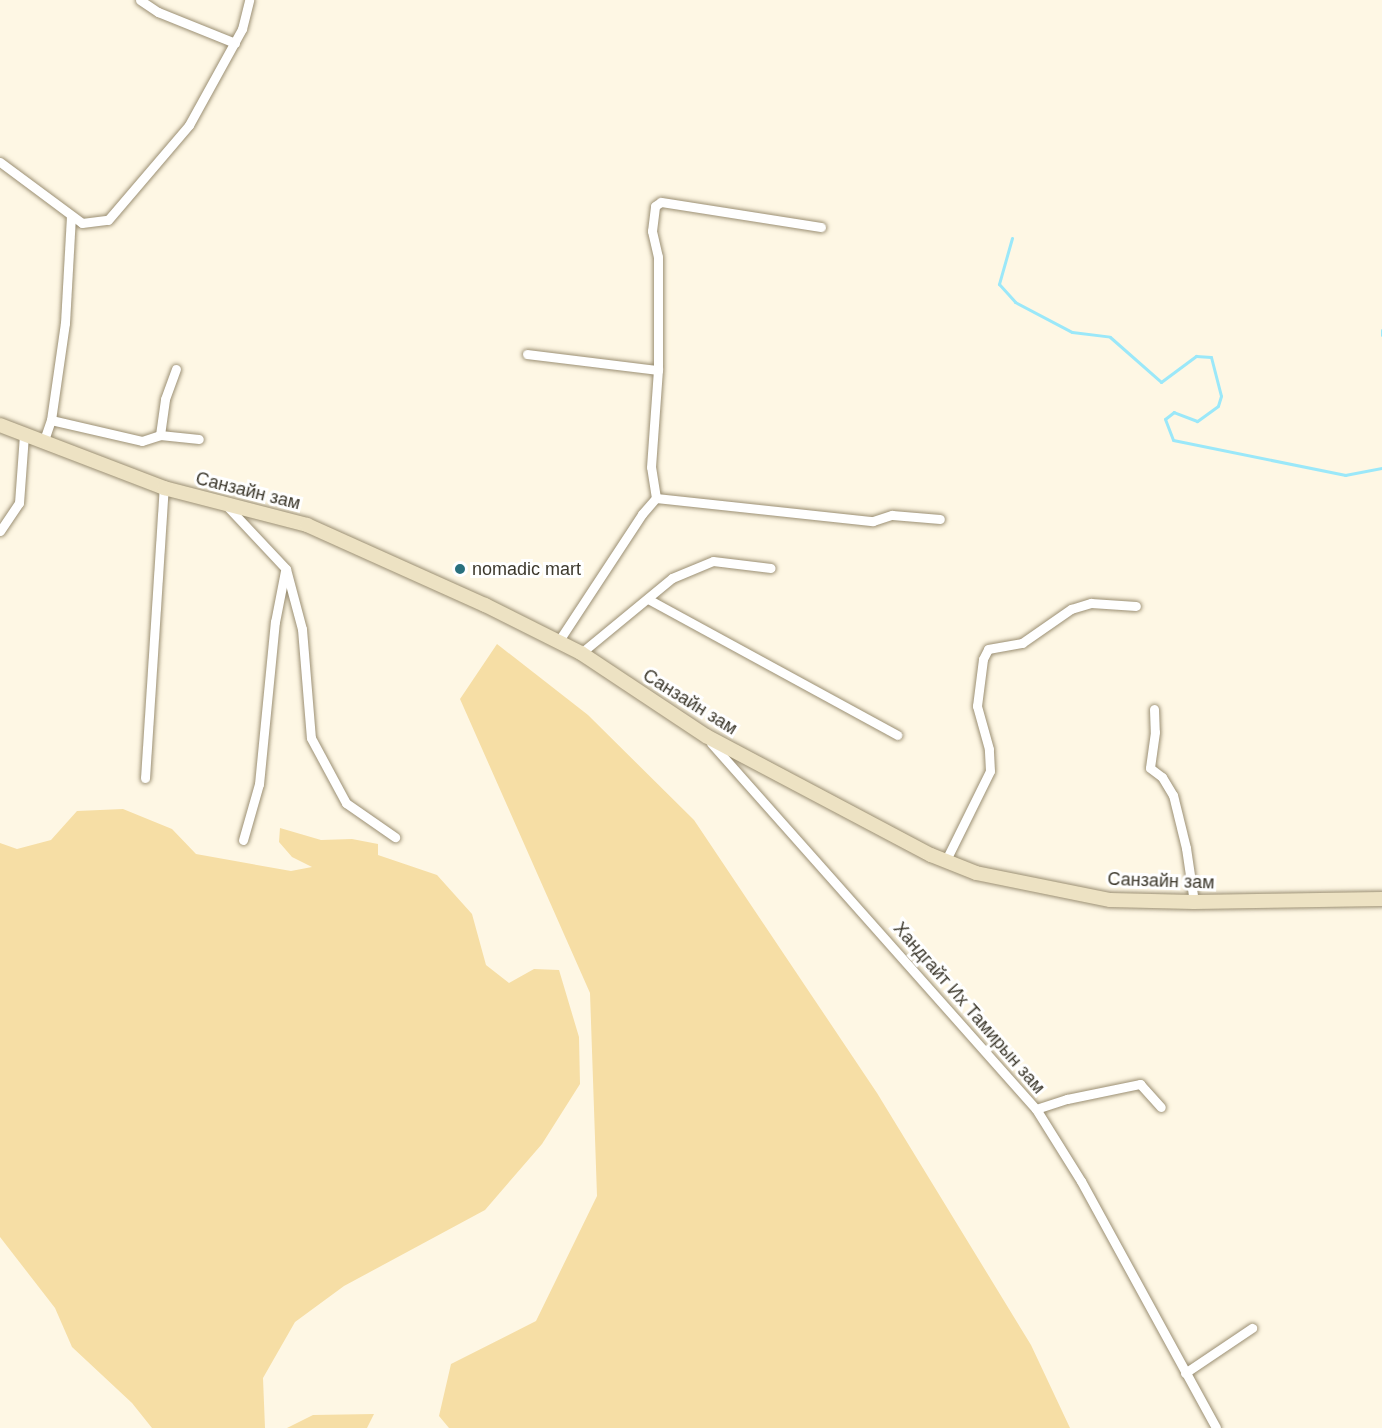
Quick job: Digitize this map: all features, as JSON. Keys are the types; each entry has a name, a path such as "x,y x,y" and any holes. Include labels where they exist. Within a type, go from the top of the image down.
{"main road":[{"name":"Санзайн зам","path":"0,425 164,488 308,525 485,605 581,653 706,736 946,860 976,873 1110,900 1194,902 1382,899"}],"street":[{"path":"140,0 158,12 235,43"},
{"path":"0,162 82,223 90,224 108,220 119,210 189,125 243,29 249,0"},
{"path":"656,498 651,467 658,370 658,258 652,231 655,206 661,202 821,227"},
{"path":"43,443 51,420 65,323 71,216"},
{"path":"527,354 658,370"},
{"path":"160,435 165,399 176,369"},
{"path":"51,420 142,441 160,435 200,439"},
{"path":"0,531 19,503 24,435"},
{"path":"145,778 164,488"},
{"path":"656,498 873,520 892,515 940,519"},
{"path":"558,642 642,514 656,498"},
{"path":"224,503 286,569 302,629 311,738 346,803 395,837"},
{"path":"581,653 672,578 713,561 771,568"},
{"path":"243,840 259,784 275,622 286,569"},
{"path":"648,599 897,735"},
{"path":"946,860 990,771 989,749 977,706 983,659 988,649 1022,643 1071,609 1091,603 1136,606"},
{"path":"1154,709 1155,732 1150,768 1162,777 1173,795 1186,848 1194,902"},
{"name":"Хандгайт Их Тамирын зам","path":"706,736 1036,1109 1081,1181 1216,1428"},
{"path":"1036,1109 1067,1099 1140,1084 1161,1107"},
{"path":"1185,1373 1252,1328"}],"shaded area":[{"path":"497,644 588,715 694,820 877,1093 1031,1345 1070,1428 449,1428 439,1416 451,1364 536,1321 597,1196 590,993 460,699"},
{"path":"123,809 172,829 196,854 291,871 312,867 292,857 279,842 280,828 321,840 352,839 378,844 378,855 437,875 472,914 486,965 509,983 534,969 559,970 579,1037 580,1084 542,1144 485,1210 344,1286 295,1322 263,1378 265,1428 152,1428 132,1403 72,1347 55,1308 0,1237 0,843 17,849 51,840 77,811"},
{"path":"374,1414 367,1428 287,1428 313,1415"}],"waterway":[{"path":"1012,238 999,284 1015,302 1072,332 1110,337 1161,382 1196,356 1211,357 1221,396 1218,406 1197,421 1174,412 1165,419 1173,440 1345,475 1382,468"},
{"path":"1382,330 1382,335"}],"place":[{"name":"nomadic mart","path":"460,569"}]}
